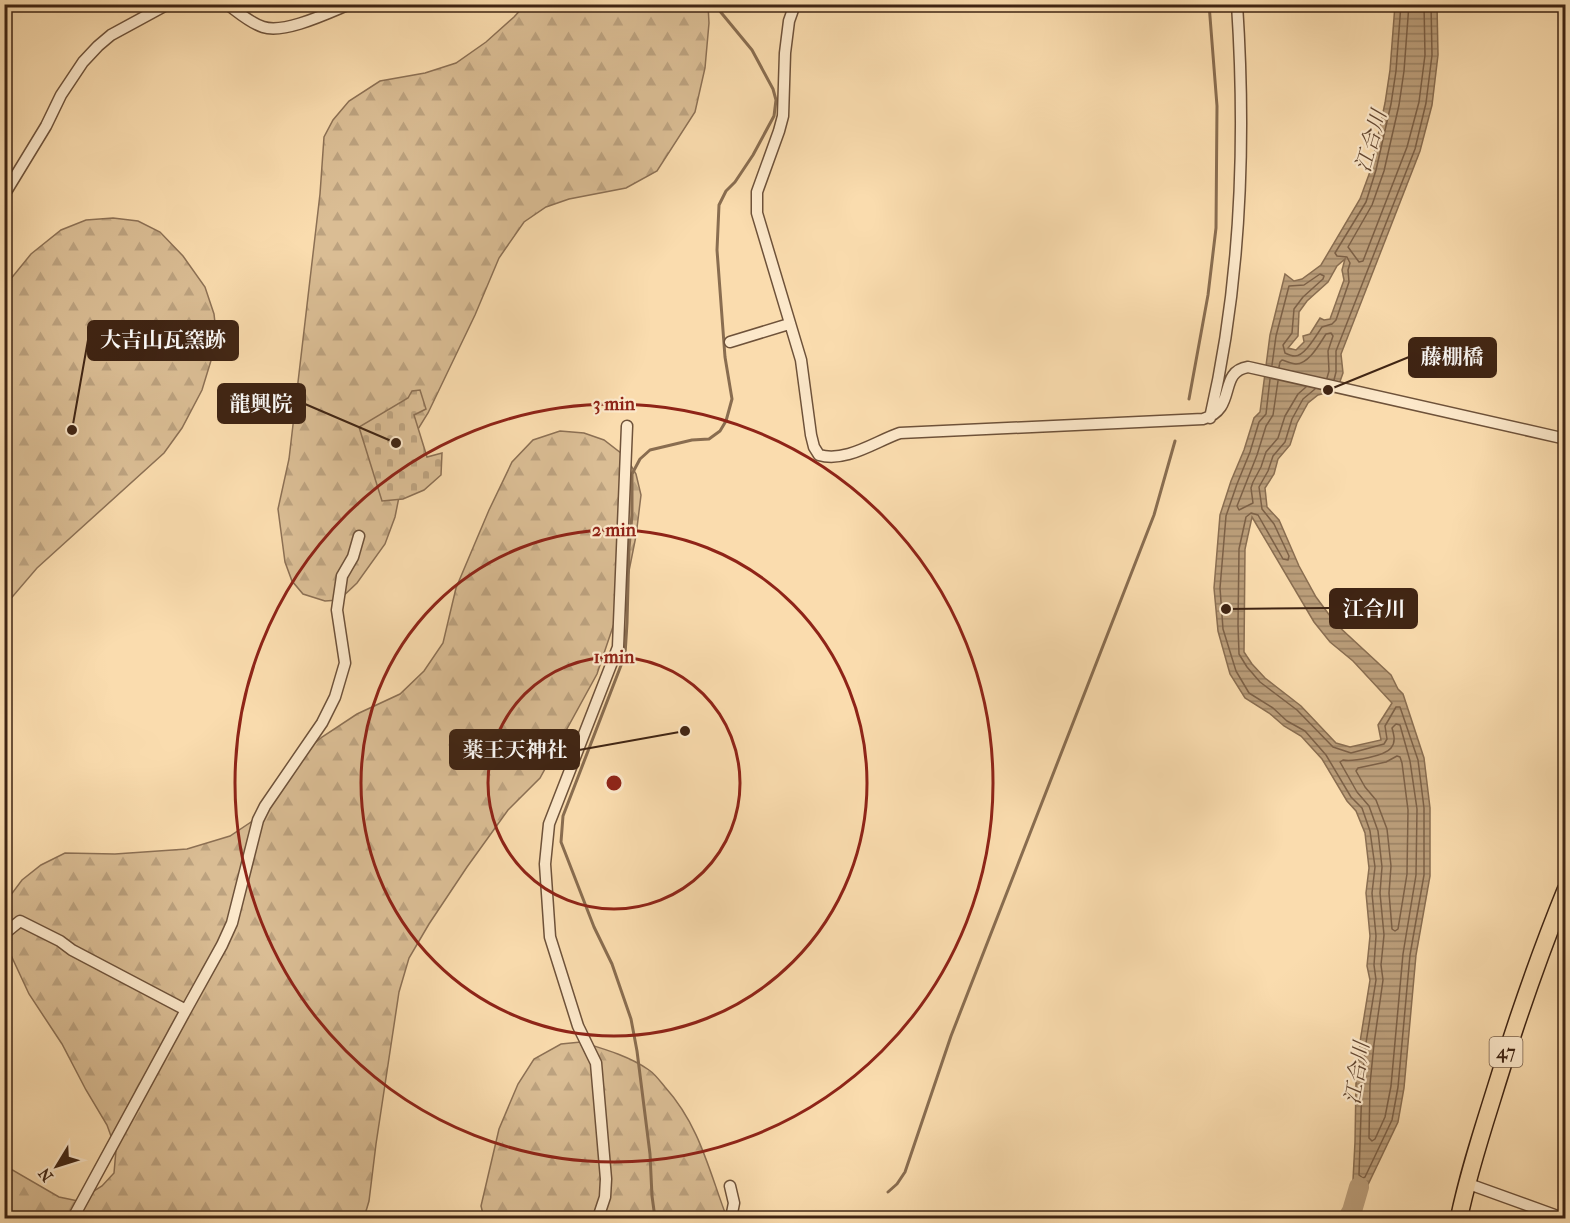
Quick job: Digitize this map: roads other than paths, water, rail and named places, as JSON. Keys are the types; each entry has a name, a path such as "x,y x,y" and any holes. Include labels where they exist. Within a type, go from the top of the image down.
{"highway":[{"name":"47","path":"1459,1218 1466,1183 1512,1032 1566,889"}],"street":[{"path":"4,195 46,126 61,95 83,62 111,35 168,4"},
{"path":"227,4 262,27 275,30 350,4"},
{"path":"795,4 789,21 785,53 783,116 757,192 757,213 801,360 811,435 819,455 827,457 858,452 900,432 1203,420 1210,418 1223,405 1232,374 1248,367 1566,439"},
{"path":"1210,418 1220,376 1235,267 1242,136 1237,4"},
{"path":"730,342 789,324"},
{"path":"598,1218 605,1197 606,1179 596,1063 578,1026 550,937 545,864 549,824 618,647 627,426"},
{"path":"73,1218 222,945 232,923 258,820 265,806 322,723 335,698 345,663 337,610 342,576 353,557 358,536"},
{"path":"4,934 20,921 186,1010"},
{"path":"1466,1183 1563,1218"},
{"path":"730,1186 734,1203 731,1218"}],"water":[{"path":"1395,5 1437,5 1438,55 1432,105 1420,151 1341,354 1343,373 1337,390 1318,395 1308,403 1297,423 1290,445 1278,459 1274,474 1265,488 1267,507 1279,520 1299,566 1316,597 1336,624 1391,675 1403,694 1424,758 1430,808 1430,876 1416,955 1404,1088 1398,1122 1351,1218 1356,1083 1370,980 1367,966 1370,936 1366,893 1369,868 1365,833 1356,811 1347,801 1322,759 1301,736 1245,698 1230,674 1218,631 1214,588 1220,515 1254,418 1260,412 1270,335 1285,274 1294,281 1302,279 1321,265 1360,199 1371,169 1390,70","holes":["1345,259 1342,270 1344,280 1330,319 1320,318 1310,334 1303,336 1304,342 1296,350 1288,348 1298,336 1299,312 1307,301 1328,282 1337,266","1252,517 1314,622 1330,642 1353,661 1392,703 1378,725 1381,740 1350,747 1336,743 1301,706 1265,678 1244,652 1245,549"]}],"waterway":[{"path":"4,10 8,4"},
{"path":"655,1218 650,1154 631,1019 612,964 594,927 561,842 563,816 625,655 632,474 640,459 650,450 692,440 709,439 720,431 726,421 732,399 725,357 717,250 719,205 726,191 735,182 753,155 774,116 776,100 773,89 752,50 714,4"},
{"path":"1189,399 1208,295 1216,228 1217,106 1209,4"},
{"path":"888,1192 905,1172 951,1036 1154,515 1175,441"},
{"name":"江合川","path":"1348,1218 1359,1187"}],"place":[{"name":"藤棚橋","path":"1328,390"},
{"name":"大吉山瓦窯跡","path":"72,430"},
{"name":"龍興院","path":"396,443"},
{"name":"江合川","path":"1226,609"},
{"name":"薬王天神社","path":"685,731"}]}
